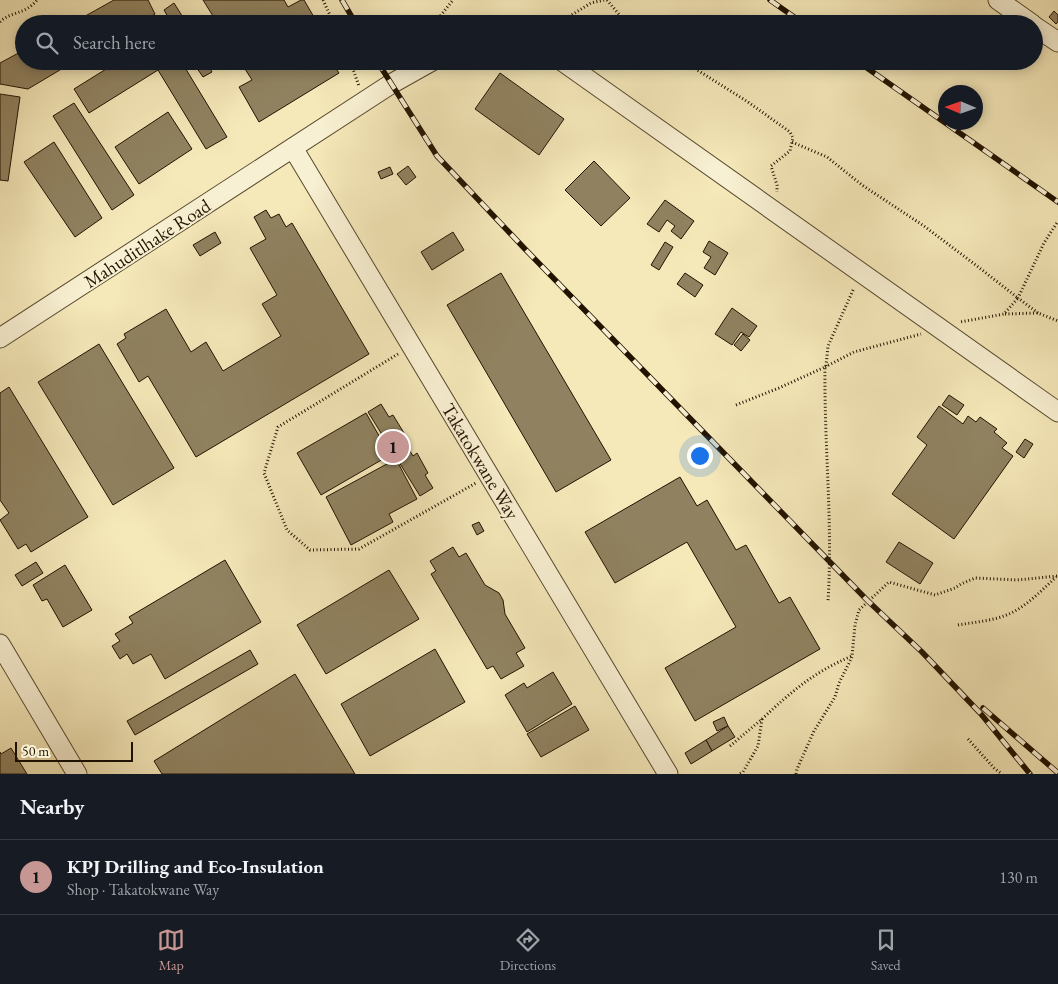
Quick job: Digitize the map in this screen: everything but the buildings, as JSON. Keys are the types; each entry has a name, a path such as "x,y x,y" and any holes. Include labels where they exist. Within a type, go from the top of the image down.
{"street":[{"path":"998,0 1019,15"},
{"path":"1043,32 1058,42"},
{"name":"Mahuditlhake Road","path":"0,338 391,84 416,70"},
{"path":"575,70 1058,412"},
{"name":"Takatokwane Way","path":"293,148 668,774"},
{"path":"0,644 77,774"}],"path":[{"path":"0,22 4,18 32,7 37,0"},
{"path":"323,0 330,15"},
{"path":"441,15 453,0"},
{"path":"572,15 591,3 606,0 620,15"},
{"path":"353,70 359,85 362,104"},
{"path":"697,70 748,102 790,132 793,138 790,151 771,166 777,185 775,211"},
{"path":"792,142 827,157 862,185 924,226 1038,313 1058,321"},
{"path":"1004,314 1018,298 1044,243 1058,221"},
{"path":"828,601 830,515 825,419 828,346 862,272"},
{"path":"736,404 779,388 854,352 954,323 1004,314 1038,313"},
{"path":"412,346 278,427 264,473 287,530 310,550 360,549 489,476"},
{"path":"958,625 990,620 1010,614 1025,604 1057,576"},
{"path":"796,774 814,730 835,697 839,683 852,656 858,610 889,582 935,595 975,578 1017,580 1057,576"},
{"path":"730,746 813,676 852,656"},
{"path":"739,774 743,772 758,746 762,720"},
{"path":"968,739 994,768 1002,774"}],"railway":[{"path":"342,0 351,15"},
{"path":"770,0 791,15"},
{"path":"383,70 437,156 524,248 868,601 922,652 981,714 1030,774"},
{"path":"870,70 1058,202"},
{"path":"983,708 1058,773"}],"place":[{"name":"KPJ Drilling and Eco-Insulation","path":"393,447"}]}
